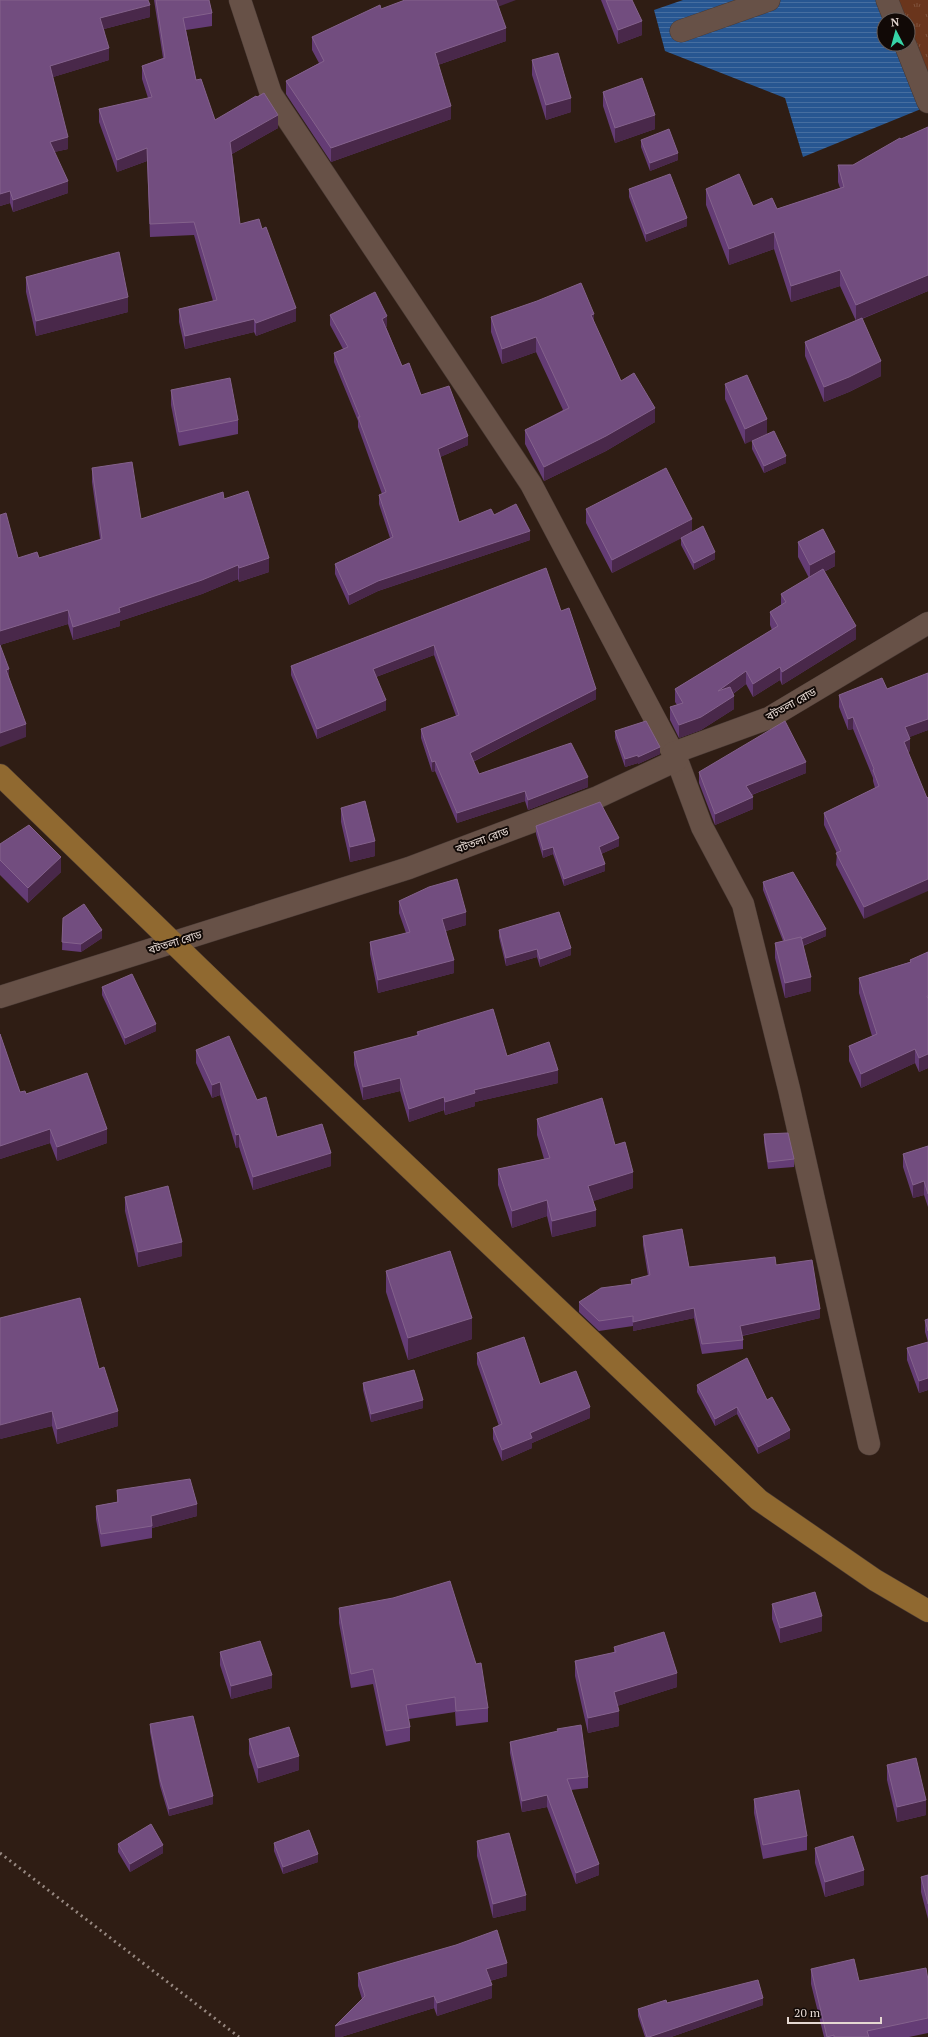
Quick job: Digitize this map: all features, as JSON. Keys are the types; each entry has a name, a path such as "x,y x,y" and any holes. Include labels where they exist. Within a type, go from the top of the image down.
{"main road":[{"path":"0,775 173,942 759,1500 875,1580 928,1611"}],"street":[{"path":"240,0 271,94 531,484 675,757 702,827 743,904 789,1089 869,1444"},
{"path":"681,32 769,0"},
{"path":"887,0 892,12"},
{"path":"908,52 928,102"},
{"name":"বটতলা রোড","path":"0,997 409,868 598,797 675,757 769,718 928,623"}],"green space":[{"path":"878,0 928,0 928,112 910,52 916,52 916,12 883,12"}],"water":[{"path":"683,0 879,0 882,12 876,12 876,52 899,52 921,109 803,157 785,98 665,51 654,10"}],"building":[{"path":"0,0 148,0 150,5 100,18 109,48 50,66 68,137 50,142 68,181 13,200 10,191 0,194"},
{"path":"156,0 209,0 212,13 183,18 196,80 201,79 215,120 256,96 257,97 264,93 278,115 230,142 240,224 259,219 262,229 266,227 296,308 256,323 254,319 185,336 179,309 217,300 194,222 150,224 147,148 117,160 99,109 152,97 142,66 165,58"},
{"path":"405,0 496,0 506,28 435,53 451,106 331,148 286,81 324,61 312,37 380,5 381,9"},
{"path":"606,0 632,0 642,21 618,30"},
{"path":"558,53 571,98 546,105 532,60"},
{"path":"642,78 655,115 615,128 603,92"},
{"path":"928,127 928,275 856,305 840,270 791,286 774,232 729,249 706,189 739,174 753,206 772,198 777,209 844,187 838,165 853,165 900,138 901,139"},
{"path":"669,129 678,153 650,163 641,140"},
{"path":"670,174 687,218 646,234 629,189"},
{"path":"119,252 128,297 36,321 26,277"},
{"path":"581,283 594,314 591,315 621,381 634,373 655,408 606,436 544,467 525,430 569,408 536,337 502,349 491,317 537,301"},
{"path":"375,292 387,316 382,319 402,366 409,363 421,395 449,386 468,436 438,449 459,522 491,509 494,515 516,504 530,531 378,581 349,595 335,564 393,537 379,495 386,492 358,417 360,417 334,353 348,347 330,315"},
{"path":"862,318 881,361 849,377 824,387 805,342"},
{"path":"747,375 767,419 745,429 725,384"},
{"path":"230,378 238,420 179,432 171,390"},
{"path":"774,431 786,456 764,466 752,441"},
{"path":"132,462 141,519 223,492 224,499 248,491 269,558 239,568 238,565 202,580 119,608 120,612 73,627 68,610 0,631 0,515 6,513 18,558 37,552 39,558 102,539 92,468"},
{"path":"666,468 692,519 612,560 586,509"},
{"path":"703,526 715,552 694,563 681,538"},
{"path":"823,529 835,552 810,565 798,542"},
{"path":"546,568 561,611 569,608 596,689 470,753 479,774 571,743 588,777 528,800 525,791 457,813 435,761 432,762 421,729 459,715 434,645 373,669 386,700 317,729 291,666"},
{"path":"823,569 856,626 782,672 780,667 753,684 746,671 718,691 730,687 734,696 701,717 679,725 670,707 683,703 675,689 778,626 770,612 786,602 781,594"},
{"path":"0,645 9,669 6,670 26,724 0,733"},
{"path":"928,673 928,719 905,727 910,739 904,742 927,798 928,797 928,879 864,907 836,853 841,851 824,813 879,786 873,770 874,769 853,717 848,719 839,695 882,678 887,689"},
{"path":"646,721 660,747 638,757 638,755 625,759 615,731"},
{"path":"785,721 806,762 746,786 753,797 715,814 699,772"},
{"path":"365,801 375,841 350,847 341,808"},
{"path":"600,802 619,838 599,847 605,864 564,879 553,847 543,850 536,826"},
{"path":"29,825 61,857 28,888 0,860 0,844"},
{"path":"793,872 826,929 801,939 801,937 785,941 763,882"},
{"path":"457,879 466,912 442,919 454,960 378,980 370,942 410,932 399,901 429,887"},
{"path":"84,904 102,930 81,944 62,942 63,918"},
{"path":"559,912 571,948 540,959 537,949 506,958 499,930"},
{"path":"801,937 811,977 785,983 775,943"},
{"path":"928,952 928,1054 919,1058 915,1049 861,1074 849,1046 877,1034 859,978 911,962 910,960"},
{"path":"132,974 156,1024 125,1038 102,987"},
{"path":"493,1009 507,1056 549,1042 558,1070 474,1090 475,1093 445,1102 444,1097 409,1109 400,1078 363,1087 354,1052 419,1035 417,1032"},
{"path":"0,1034 20,1092 25,1091 26,1094 87,1073 107,1129 57,1147 50,1129 0,1146"},
{"path":"229,1036 257,1100 266,1097 277,1137 322,1124 331,1153 253,1177 239,1134 236,1135 220,1082 212,1085 196,1050"},
{"path":"602,1098 615,1145 625,1142 633,1172 588,1186 596,1210 552,1221 547,1200 512,1211 498,1169 550,1158 537,1119"},
{"path":"788,1133 794,1159 768,1162 764,1134"},
{"path":"928,1146 928,1194 924,1181 913,1185 903,1154"},
{"path":"168,1186 182,1242 138,1252 125,1197"},
{"path":"682,1229 689,1267 775,1257 776,1265 812,1260 820,1309 740,1326 743,1340 702,1344 694,1308 633,1322 633,1316 599,1321 579,1302 601,1288 632,1284 631,1280 650,1275 643,1236"},
{"path":"450,1251 472,1318 408,1338 386,1271"},
{"path":"80,1298 99,1369 104,1367 118,1411 57,1429 52,1411 0,1425 0,1318"},
{"path":"928,1319 928,1331 925,1320"},
{"path":"524,1337 540,1384 576,1371 590,1407 530,1433 532,1438 502,1450 493,1428 502,1424 477,1353"},
{"path":"928,1342 928,1378 919,1381 907,1348"},
{"path":"747,1358 767,1400 772,1397 790,1430 758,1447 737,1407 715,1419 697,1385"},
{"path":"414,1370 423,1400 371,1414 363,1383"},
{"path":"190,1479 197,1504 151,1516 152,1526 101,1534 96,1506 118,1502 117,1490"},
{"path":"450,1581 476,1664 481,1663 488,1708 456,1711 455,1697 406,1705 410,1727 386,1731 373,1669 351,1674 339,1608 393,1598"},
{"path":"815,1592 822,1616 780,1628 772,1604"},
{"path":"664,1632 677,1673 614,1692 619,1711 588,1718 575,1661 616,1652 614,1647"},
{"path":"260,1641 272,1675 231,1686 220,1652"},
{"path":"193,1716 213,1796 169,1809 160,1779 150,1724"},
{"path":"581,1725 588,1777 567,1779 599,1864 576,1873 547,1795 522,1801 510,1742 558,1731 557,1729"},
{"path":"289,1727 299,1756 258,1768 249,1739"},
{"path":"916,1758 926,1800 897,1807 887,1765"},
{"path":"799,1790 807,1836 763,1845 754,1799"},
{"path":"151,1824 163,1845 130,1864 118,1844"},
{"path":"309,1830 318,1854 283,1867 274,1843"},
{"path":"509,1833 526,1895 493,1904 477,1841"},
{"path":"853,1836 864,1870 825,1882 815,1848"},
{"path":"928,1875 928,1904 921,1877"},
{"path":"497,1930 507,1963 486,1969 492,1985 437,2003 434,1996 335,2026 365,1996 358,1973 456,1945"},
{"path":"854,1959 859,1981 926,1968 928,1980 928,2018 867,2031 869,2037 834,2037 834,2035 827,2037 811,1969"},
{"path":"758,1980 763,1998 647,2037 638,2009 666,2000 667,2003"}],"railway":[{"path":"0,1853 239,2037"}]}
